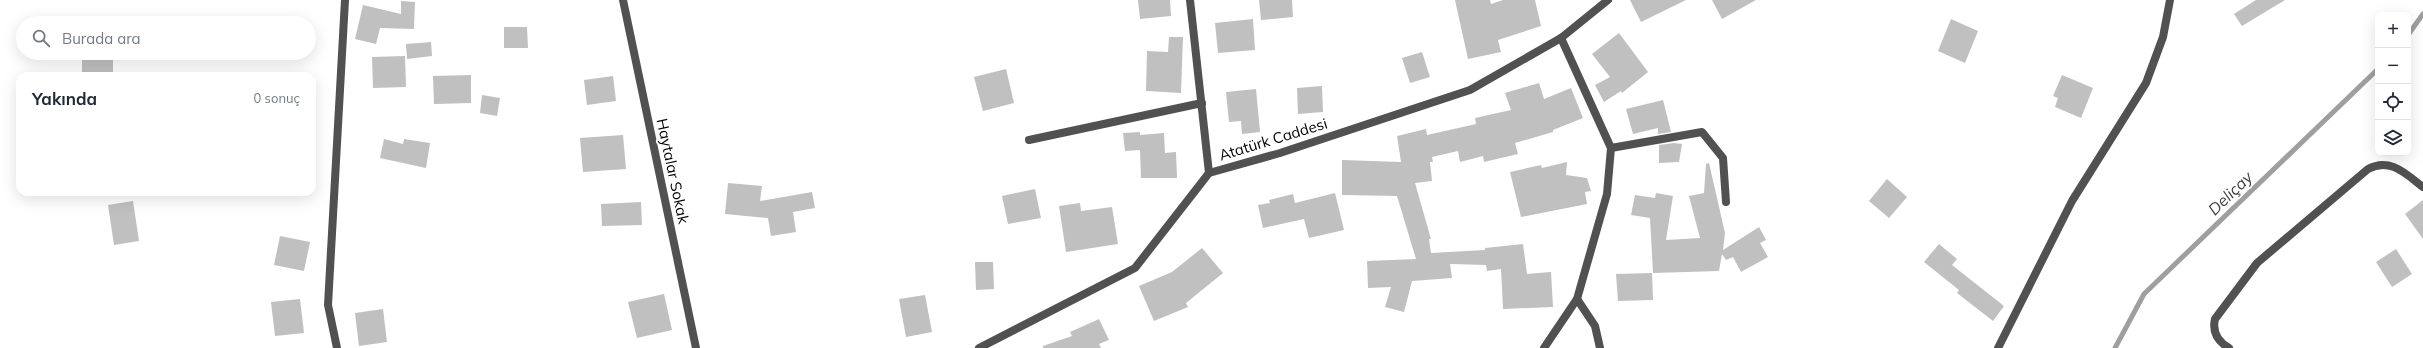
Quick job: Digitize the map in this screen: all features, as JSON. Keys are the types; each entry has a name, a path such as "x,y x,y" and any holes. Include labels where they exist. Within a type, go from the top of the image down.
{"street":[{"path":"337,348 328,306 345,0"},
{"name":"Haytalar Sokak","path":"623,0 696,348"},
{"path":"1190,0 1209,173"},
{"name":"Atatürk Caddesi","path":"979,348 1135,268 1209,173 1280,153 1470,90 1561,38 1608,0"},
{"path":"1998,348 2044,253 2072,201 2146,84 2163,37 2170,0"},
{"path":"1544,348 1578,299 1607,194 1611,148 1561,38"},
{"path":"1029,140 1202,103"},
{"path":"1611,148 1702,132 1724,158 1726,202"},
{"path":"2228,348 2218,339 2214,326 2215,319 2257,263 2368,169 2379,164 2390,165 2423,187"},
{"path":"1578,299 1595,326 1600,348"}],"building":[{"path":"1138,0 1170,0 1171,16 1140,19"},
{"path":"1259,0 1292,0 1293,17 1261,20"},
{"path":"1455,0 1490,0 1491,4 1503,0 1535,0 1541,26 1498,40 1501,52 1468,59"},
{"path":"1630,0 1686,0 1641,22"},
{"path":"1712,0 1756,0 1722,19"},
{"path":"2256,0 2285,0 2242,26 2234,14"},
{"path":"401,1 415,2 414,29 380,28 376,44 355,39 363,5 401,14"},
{"path":"1253,19 1255,50 1218,53 1215,23"},
{"path":"1951,19 1978,31 1965,63 1938,51"},
{"path":"504,27 527,27 528,48 504,48"},
{"path":"1619,33 1648,72 1622,93 1621,91 1604,102 1595,85 1610,77 1592,54"},
{"path":"1169,37 1183,37 1181,93 1146,91 1147,51 1168,52"},
{"path":"431,42 432,56 407,59 406,44"},
{"path":"1422,52 1430,77 1410,83 1402,58"},
{"path":"405,56 406,87 373,88 372,57"},
{"path":"82,60 113,60 113,72 82,72"},
{"path":"1006,69 1014,103 983,111 974,77"},
{"path":"471,75 471,103 434,104 433,76"},
{"path":"2062,75 2093,88 2081,118 2055,107 2058,98 2053,96"},
{"path":"613,76 616,101 587,105 584,80"},
{"path":"1539,83 1544,99 1571,88 1583,118 1553,130 1553,132 1515,143 1518,154 1484,162 1483,156 1460,162 1458,151 1432,157 1433,162 1430,162 1432,181 1415,183 1431,239 1429,239 1431,253 1485,250 1485,248 1523,244 1527,274 1551,272 1553,307 1503,309 1501,269 1487,271 1486,265 1450,264 1452,278 1412,281 1404,312 1385,307 1391,287 1368,288 1367,261 1416,259 1397,196 1342,195 1342,160 1401,162 1397,136 1426,129 1427,135 1476,124 1475,118 1511,110 1505,93"},
{"path":"1322,86 1323,112 1298,114 1297,88"},
{"path":"1256,89 1260,132 1242,134 1241,121 1229,122 1226,92"},
{"path":"482,95 500,98 497,116 480,113"},
{"path":"1663,100 1671,132 1658,134 1658,128 1633,134 1626,109"},
{"path":"1140,132 1140,135 1164,133 1165,153 1176,152 1177,178 1141,178 1140,150 1125,151 1123,133"},
{"path":"623,135 626,169 583,172 580,138"},
{"path":"384,139 403,144 404,139 430,143 426,168 380,158"},
{"path":"1674,143 1682,144 1679,162 1659,163 1659,145"},
{"path":"1567,162 1566,175 1587,178 1591,191 1585,192 1587,204 1521,217 1510,172 1541,165 1542,168"},
{"path":"1709,163 1725,233 1723,250 1759,227 1766,240 1760,243 1768,257 1741,272 1733,257 1726,260 1722,254 1719,271 1653,273 1650,218 1631,215 1635,195 1655,198 1656,193 1673,196 1666,240 1700,238 1689,196 1704,193 1706,164"},
{"path":"1887,179 1907,197 1889,218 1869,201"},
{"path":"728,183 762,186 760,201 812,192 815,208 793,212 796,232 771,236 768,218 725,214"},
{"path":"1035,189 1041,218 1008,224 1002,196"},
{"path":"1335,193 1344,230 1309,238 1304,219 1263,228 1258,205 1270,203 1269,200 1293,194 1295,203"},
{"path":"2423,200 2423,239 2405,214"},
{"path":"133,201 139,241 114,245 108,205"},
{"path":"641,202 642,225 602,226 601,204"},
{"path":"1080,203 1081,211 1112,207 1118,244 1066,252 1059,206"},
{"path":"280,236 310,242 304,271 274,265"},
{"path":"1939,244 1957,259 1952,265 2004,306 1993,321 1957,293 1959,290 1924,262"},
{"path":"1202,248 1223,273 1186,303 1188,307 1154,321 1139,286 1172,272"},
{"path":"2396,249 2412,274 2392,287 2376,262"},
{"path":"975,262 993,262 994,289 976,290"},
{"path":"1652,273 1653,300 1618,301 1616,274"},
{"path":"664,294 672,330 637,338 628,302"},
{"path":"925,295 932,332 906,337 899,299"},
{"path":"300,299 304,333 275,336 271,302"},
{"path":"383,309 387,342 359,346 355,313"},
{"path":"1099,319 1109,340 1099,344 1101,348 1043,348 1043,346 1072,336 1070,332"}],"waterway":[{"name":"Deliçay","path":"2411,31 2423,14"},
{"name":"Deliçay","path":"2115,348 2144,294 2375,72"}]}
